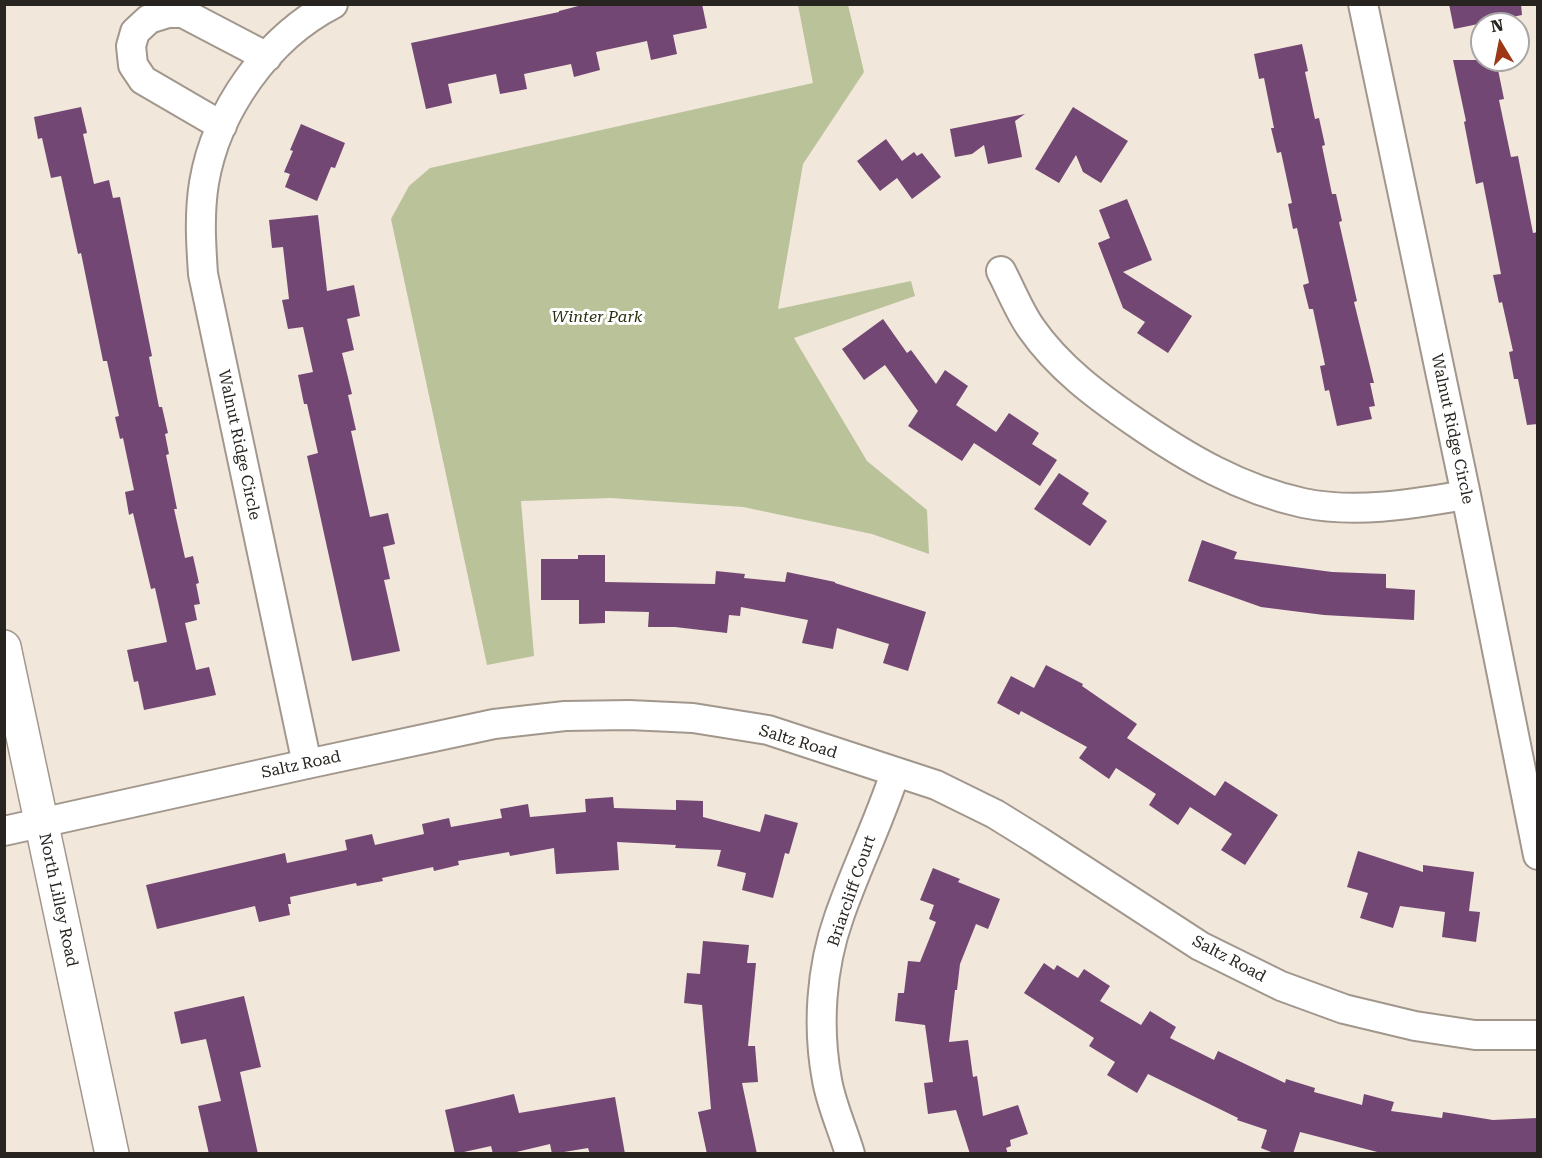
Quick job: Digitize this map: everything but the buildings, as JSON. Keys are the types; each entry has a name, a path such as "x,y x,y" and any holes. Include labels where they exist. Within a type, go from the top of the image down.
{"street":[{"name":"Walnut Ridge Circle","path":"307,764 203,274 200,236 201,206 204,181 214,146 239,94 267,57 305,21 333,4"},
{"name":"Walnut Ridge Circle","path":"1363,4 1466,495 1538,855"},
{"path":"222,126 143,80 133,65 131,46 135,32 149,19 168,13 183,13 267,57"},
{"path":"1001,271 1030,327 1054,357 1099,397 1168,445 1226,477 1254,489 1304,503 1356,508 1403,506 1466,495"},
{"name":"North Lilley Road","path":"4,647 112,1154"},
{"name":"Saltz Road","path":"4,831 494,724 565,716 629,715 693,718 768,730 936,785 995,814 1200,946 1281,986 1344,1009 1415,1026 1475,1035 1538,1035"},
{"name":"Briarcliff Court","path":"850,1154 827,1081 822,1040 826,966 838,920 896,773"}],"green space":[{"name":"Winter Park","path":"798,5 848,5 864,72 803,164 778,309 911,281 915,296 794,338 867,461 927,510 929,554 872,534 743,507 611,498 521,501 534,656 487,665 391,219 409,186 430,168 813,83"}]}
